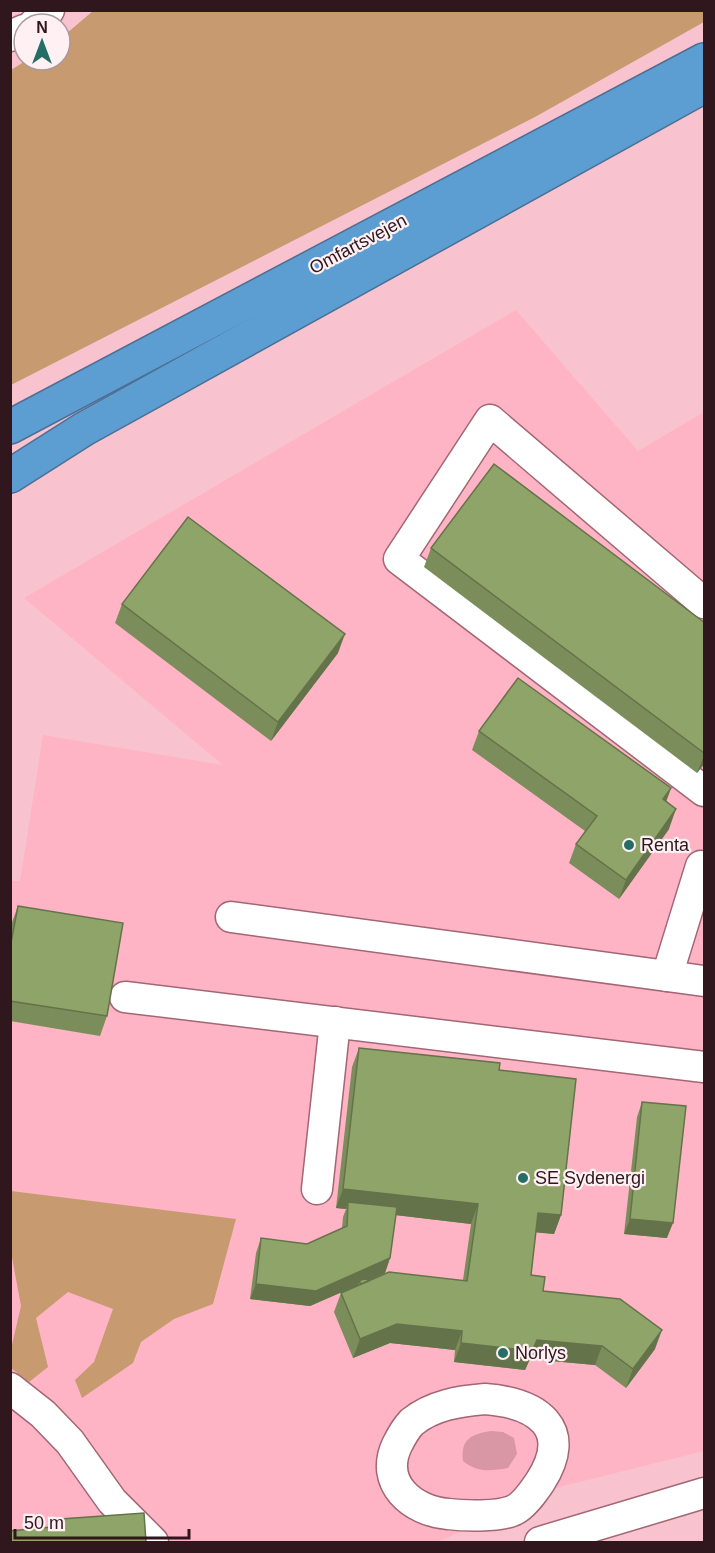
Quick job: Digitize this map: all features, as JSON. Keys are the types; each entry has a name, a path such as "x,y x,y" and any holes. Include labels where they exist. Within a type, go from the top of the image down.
{"highway":[{"name":"Omfartsvejen","path":"10,427 705,60"},
{"path":"10,476 84,429 705,86"}],"street":[{"path":"705,603 490,420 399,559 705,791"},
{"path":"667,976 701,866 705,867"},
{"path":"231,917 705,981"},
{"path":"125,997 705,1067"},
{"path":"317,1189 335,1022"},
{"path":"10,1388 43,1414 70,1442 112,1501 153,1542"},
{"path":"485,1399 506,1401 527,1407 543,1418 552,1431 554,1451 548,1470 534,1491 513,1511 470,1515 429,1511 413,1503 399,1491 392,1473 393,1454 411,1423 427,1412 445,1405 485,1399"},
{"path":"540,1542 705,1493"},
{"path":"513,1511 531,1542"}],"shaded area":[{"path":"704,10 704,22 535,117 11,385 11,70 12,72 72,72 72,29 93,11"},
{"path":"516,310 638,451 704,412 704,1451 559,1487 438,1542 11,1542 10,881 20,881 43,735 223,765 24,598"},
{"path":"11,1191 236,1219 213,1304 174,1319 141,1342 133,1363 82,1398 75,1380 94,1362 113,1309 68,1292 36,1318 48,1367 29,1382 11,1368 11,1349 21,1306 11,1252"},
{"path":"491,1431 503,1432 514,1438 517,1454 508,1468 484,1470 474,1468 463,1461 463,1447 469,1439"}],"building":[{"path":"494,464 705,623 704,753 431,548"},
{"path":"188,517 345,634 278,722 122,604"},
{"path":"518,678 671,788 663,799 676,809 626,880 576,844 597,816 479,731"},
{"path":"18,906 123,923 107,1016 10,1001 10,948"},
{"path":"359,1048 500,1063 499,1070 576,1079 561,1215 538,1213 531,1275 545,1277 543,1291 620,1299 662,1330 633,1369 602,1346 537,1340 532,1351 461,1343 462,1331 397,1324 360,1339 341,1293 389,1272 467,1281 478,1204 343,1189"},
{"path":"642,1102 686,1106 673,1223 630,1219"},
{"path":"348,1202 397,1207 390,1258 316,1291 256,1284 261,1238 307,1244 347,1226"},
{"path":"366,1278 368,1281 361,1284 359,1281"},
{"path":"144,1513 146,1542 10,1542 10,1531 62,1526 61,1519"}],"place":[{"name":"Renta","path":"629,845"},
{"name":"SE Sydenergi","path":"523,1178"},
{"name":"Norlys","path":"503,1353"}]}
